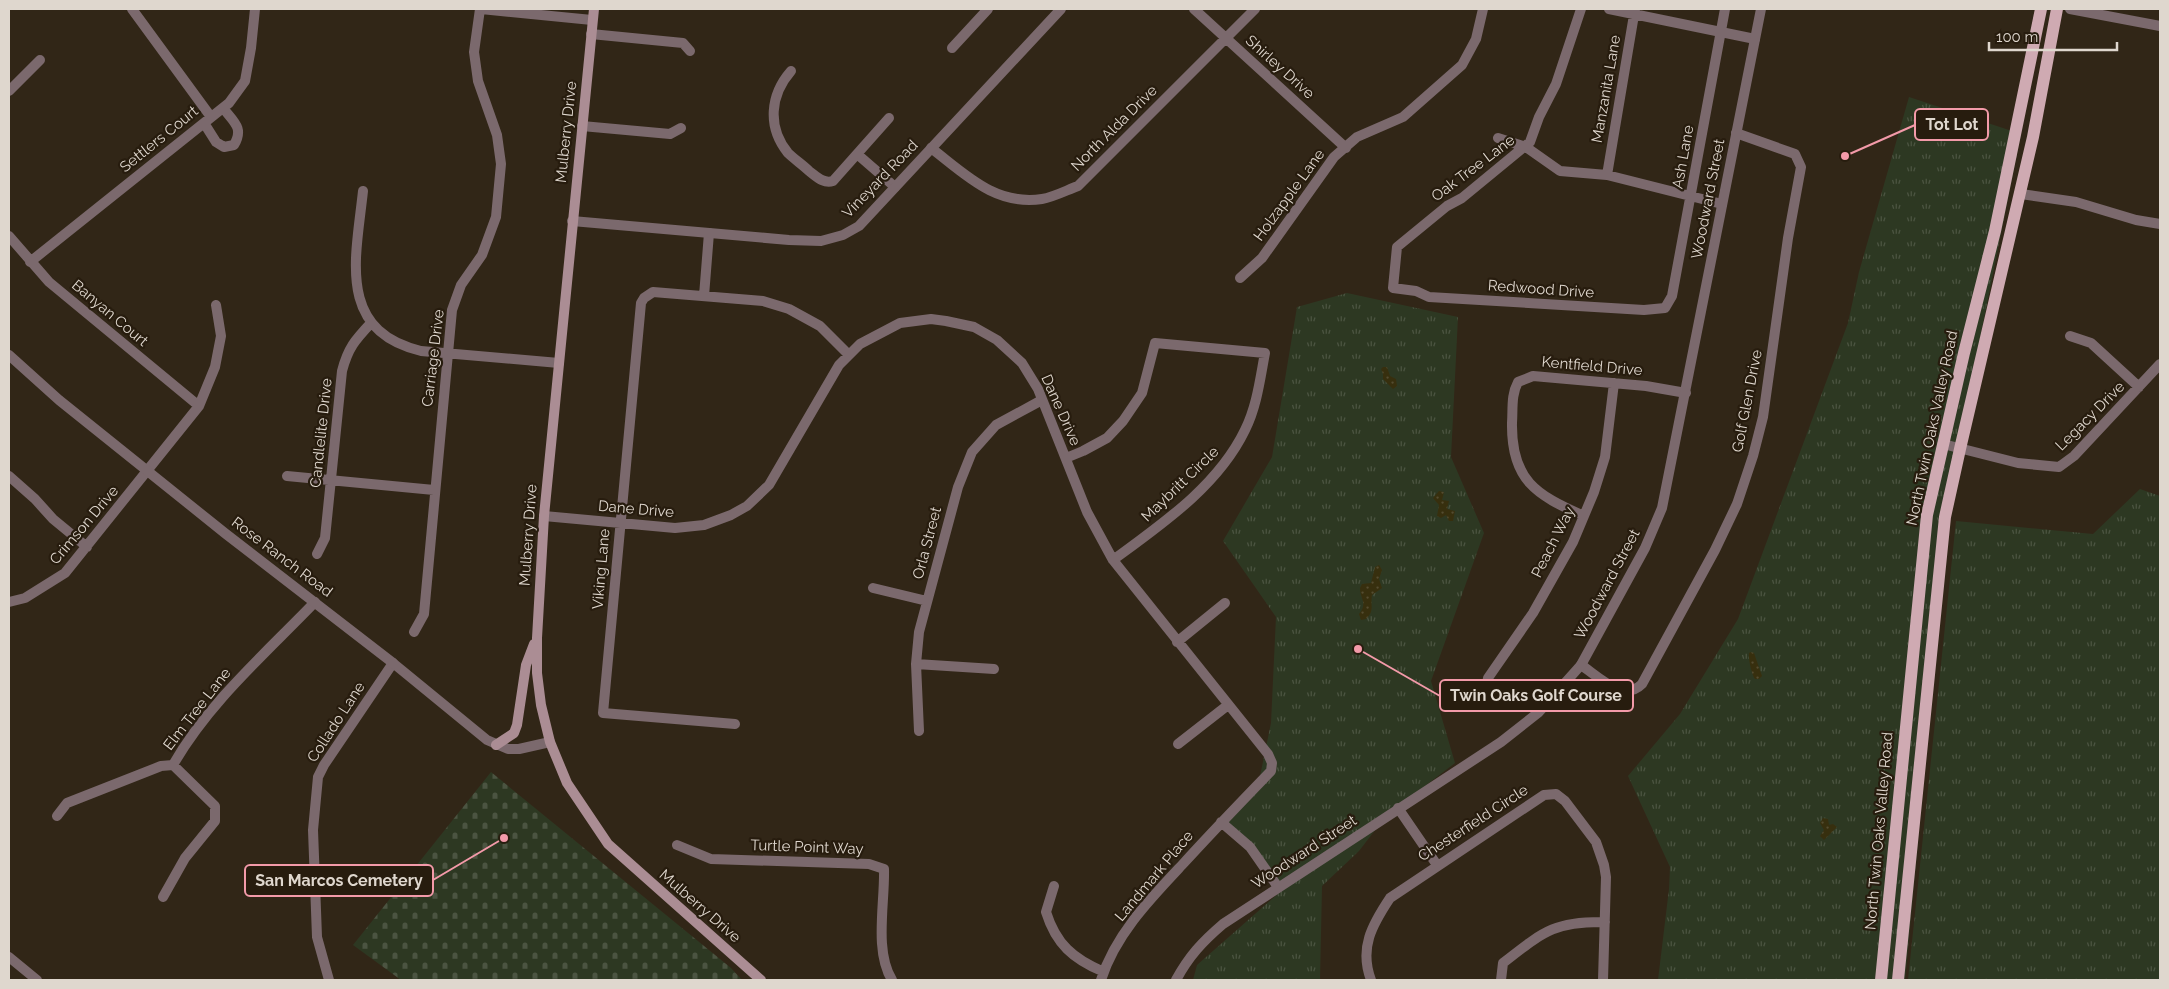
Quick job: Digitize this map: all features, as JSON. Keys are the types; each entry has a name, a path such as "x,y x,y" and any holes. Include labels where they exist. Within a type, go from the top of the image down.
{"main road":[{"name":"Mulberry Drive","path":"594,9 544,516 537,638 538,681 541,705 550,742 567,783 608,844 761,980"},
{"name":"North Twin Oaks Valley Road","path":"1881,980 1927,515 1942,444 1995,231 2041,9"},
{"name":"North Twin Oaks Valley Road","path":"1896,978 1944,527 1960,449 2021,194 2057,9"},
{"path":"496,745 514,733 518,725 526,665 537,638"},
{"path":"1890,890 1896,908 1892,959 1896,978"}],"street":[{"path":"132,9 208,120 216,142 224,147 234,145 239,137 238,128 224,108"},
{"name":"Settlers Court","path":"30,262 229,103 245,81 255,9"},
{"path":"480,9 592,20"},
{"name":"Carriage Drive","path":"414,632 424,614 452,310 461,285 482,255 496,217 501,164 497,135 478,81 474,52 480,9"},
{"path":"952,48 988,9"},
{"name":"Vineyard Road","path":"572,221 789,240 822,241 843,235 858,226 1061,9"},
{"name":"Shirley Drive","path":"1194,9 1346,148"},
{"name":"North Alda Drive","path":"930,148 988,191 999,196 1028,200 1044,199 1078,186 1255,9"},
{"name":"Holzapple Lane","path":"1240,278 1262,258 1334,157 1356,137 1403,117 1462,65 1476,39 1483,9"},
{"name":"Oak Tree Lane","path":"1416,291 1393,288 1397,247 1447,206 1462,198 1530,142 1539,117 1556,84 1581,9"},
{"path":"1609,9 1635,12 1755,39"},
{"name":"Ash Lane","path":"1665,308 1672,296 1725,9"},
{"name":"Woodward Street","path":"1176,980 1187,960 1198,946 1223,924 1398,808 1502,742 1539,712 1581,665 1645,548 1662,508 1760,9"},
{"path":"2070,9 2160,26"},
{"name":"Manzanita Lane","path":"1607,175 1635,12"},
{"path":"591,34 683,44 690,51"},
{"path":"9,91 40,60"},
{"path":"791,71 781,83 774,102 775,129 788,153 820,180 833,181 889,118"},
{"path":"582,126 670,134 681,128"},
{"name":"Golf Glen Drive","path":"1581,665 1616,689 1627,692 1638,688 1642,684 1737,504 1753,456 1763,417 1788,238 1801,167 1795,154 1736,133"},
{"path":"1498,138 1526,147 1560,171 1607,175 1722,204"},
{"path":"857,154 895,187"},
{"path":"363,191 355,268 357,292 360,304 371,323 386,338 403,347 421,351 559,364"},
{"path":"2021,194 2076,202 2136,220 2160,224"},
{"path":"704,296 709,233"},
{"name":"Banyan Court","path":"9,236 49,282 198,406"},
{"name":"Redwood Drive","path":"1416,291 1429,297 1644,310 1665,308"},
{"name":"Viking Lane","path":"735,724 603,712 641,303 644,298 653,292 762,301 789,308 820,326 835,338 849,355"},
{"name":"Crimson Drive","path":"9,602 26,598 65,573 198,406 215,367 221,336 216,305"},
{"name":"Dane Drive","path":"544,516 674,528 704,525 731,515 747,506 769,485 839,365 860,344 900,323 931,319 974,327 997,340 1022,363 1042,400 1087,512 1113,560 1268,754 1272,763 1271,771 1221,822"},
{"name":"Candlelite Drive","path":"317,554 325,538 342,371 347,352 354,341 371,323"},
{"path":"2070,336 2091,344 2139,387"},
{"name":"Maybritt Circle","path":"1066,458 1107,438 1123,421 1142,393 1154,343 1265,353 1258,392 1246,428 1232,454 1207,482 1168,519 1113,560"},
{"name":"Rose Ranch Road","path":"9,356 59,400 226,534 393,663 487,740 508,749 519,749 550,742"},
{"name":"Legacy Drive","path":"1942,444 2018,464 2059,467 2074,456 2160,364"},
{"name":"Kentfield Drive","path":"1584,516 1557,504 1530,486 1520,470 1512,443 1513,391 1518,382 1534,376 1646,386 1686,393"},
{"name":"Peach Way","path":"1484,701 1488,678 1533,613 1572,542 1594,492 1605,457 1614,383"},
{"name":"Orla Street","path":"919,732 916,664 919,632 958,486 972,452 996,425 1042,400"},
{"path":"9,476 53,519 87,547"},
{"path":"287,476 434,490"},
{"path":"873,588 926,601"},
{"name":"Elm Tree Lane","path":"57,816 68,803 161,766 173,765 181,750 236,681 315,602"},
{"path":"1177,642 1225,603"},
{"name":"Collado Lane","path":"329,980 317,937 314,830 318,777 324,765 393,663"},
{"path":"916,664 994,669"},
{"path":"1178,744 1228,705"},
{"path":"163,897 186,858 215,821 215,806 173,765"},
{"name":"Chesterfield Circle","path":"1371,980 1366,955 1373,923 1390,898 1544,795 1556,794 1566,801 1596,842 1604,865 1606,877 1603,980"},
{"path":"1398,808 1437,865"},
{"path":"1221,822 1250,847 1278,887"},
{"name":"Landmark Place","path":"1103,976 1127,929 1150,899 1221,822"},
{"name":"Turtle Point Way","path":"677,845 711,858 869,864 884,869 882,954 892,980"},
{"path":"1054,886 1046,912 1057,938 1066,949 1103,976"},
{"path":"1501,980 1503,963 1540,935 1561,925 1582,922 1605,922"},
{"path":"9,957 37,980"}],"green space":[{"path":"1909,97 2021,134 1944,518 1905,980 1658,980 1670,867 1628,776 1680,714 1738,619 1848,323 1859,272"},
{"path":"1347,293 1458,317 1451,457 1484,533 1431,681 1455,763 1386,816 1359,851 1322,886 1320,980 1193,980 1197,965 1305,870 1278,887 1222,822 1259,781 1271,723 1276,617 1223,541 1272,457 1297,307"},
{"path":"2140,489 2160,496 2160,980 1908,980 1956,521 2093,534"},
{"path":"491,772 731,968 742,980 401,980 353,945"}],"sand":[{"path":"1387,367 1390,376 1396,379 1397,386 1393,389 1383,379 1381,369"},
{"path":"1439,491 1444,492 1442,500 1449,501 1447,509 1455,511 1453,521 1449,521 1446,515 1441,518 1437,516 1439,505 1433,498"},
{"path":"1379,565 1382,570 1379,579 1382,588 1372,595 1372,608 1369,616 1361,620 1359,614 1363,604 1360,588 1362,584 1371,583 1375,567"},
{"path":"1751,652 1754,653 1762,676 1759,679 1755,679 1752,671 1749,655"},
{"path":"1823,818 1828,819 1829,825 1833,824 1837,827 1824,840 1820,836 1824,830 1820,823"}],"place":[{"name":"Tot Lot","path":"1845,156"},
{"name":"Twin Oaks Golf Course","path":"1358,649"},
{"name":"San Marcos Cemetery","path":"504,838"}]}
